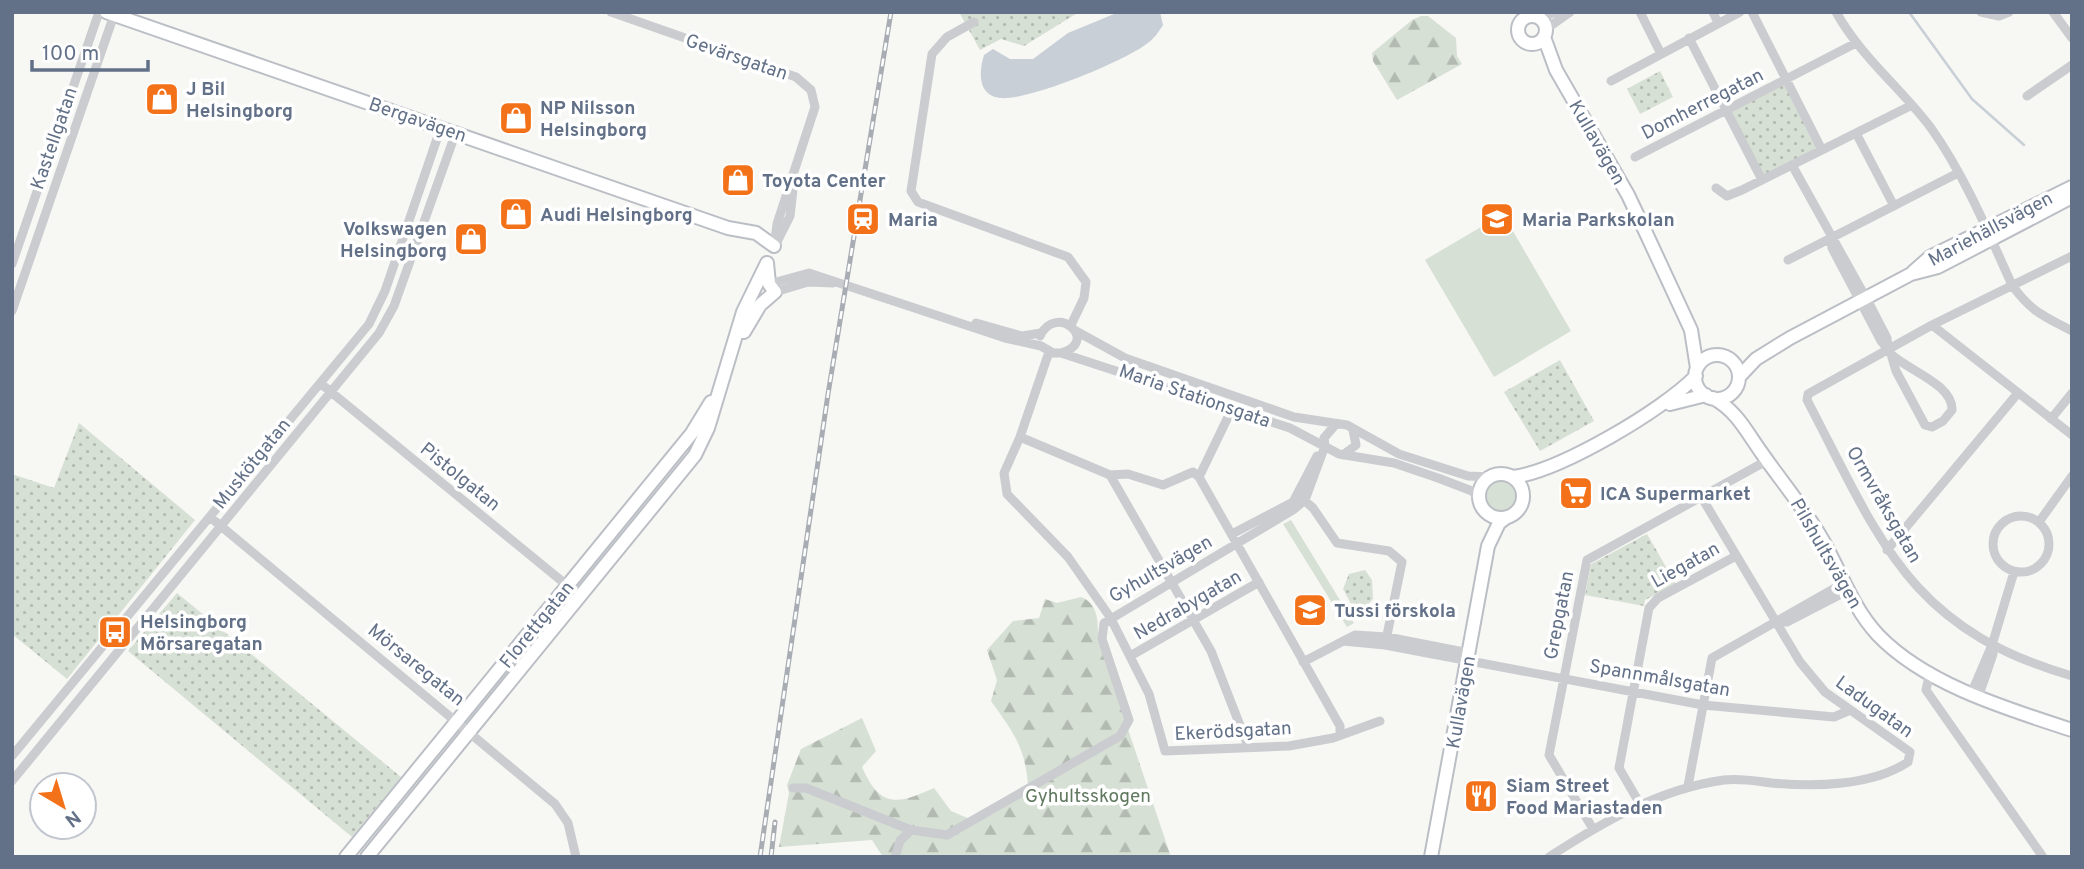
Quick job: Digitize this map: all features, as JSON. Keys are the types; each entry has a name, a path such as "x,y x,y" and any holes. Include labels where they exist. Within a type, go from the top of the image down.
{"street":[{"name":"Kastellgatan","path":"12,264 99,12"},
{"name":"Gevärsgatan","path":"611,12 804,82 816,104 794,179 790,216 767,263 772,288"},
{"path":"1532,21 1555,12"},
{"path":"1532,21 1570,12"},
{"path":"1640,12 1660,52"},
{"path":"1713,12 1718,23"},
{"path":"1611,81 1660,52 1740,12"},
{"name":"Domherregatan","path":"1752,12 1822,150"},
{"path":"1836,12 1856,43 1932,130 1958,173 2012,285 2033,311 2072,331"},
{"path":"1981,12 1999,16 2009,12"},
{"path":"2053,12 2072,38"},
{"name":"Kastellgatan","path":"12,312 112,13"},
{"name":"Bergavägen","path":"112,13 728,228 753,242 774,246"},
{"path":"1530,43 1532,21"},
{"name":"Kullavägen","path":"1556,70 1530,43 1520,37 1532,21 1556,70 1636,211 1691,330 1714,355"},
{"path":"974,22 947,37 932,54 911,191 918,202 1068,257 1086,282 1084,298 1074,328 1075,344 1061,353"},
{"path":"1689,38 1762,180"},
{"name":"Domherregatan","path":"1635,157 1856,43"},
{"path":"2027,96 2072,65"},
{"path":"1716,188 1727,196 1912,105"},
{"name":"Muskötgatan","path":"12,756 378,309 441,127"},
{"name":"Muskötgatan","path":"12,781 332,392 391,313 456,132"},
{"path":"1856,133 1894,206"},
{"path":"1792,165 1831,238 1832,248 1863,299 1896,371 1925,425 1932,427 1942,421 1952,410 1947,396 1889,351"},
{"path":"1788,260 1958,173"},
{"name":"Mariehällsvägen","path":"1988,234 2072,187"},
{"name":"Mariehällsvägen","path":"1729,358 1767,351 1911,274 1930,257 2072,197"},
{"name":"Ormvråksgatan","path":"2070,672 1992,645 1957,624 1930,601 1887,550 1807,400 1811,390 1889,351 1932,325 2072,256"},
{"name":"Florettgatan","path":"366,857 695,455 708,428 731,358 756,301 767,263"},
{"name":"Maria Stationsgata","path":"756,301 772,288 809,273 1290,428 1343,455 1394,463 1468,489 1482,504"},
{"name":"Maria Stationsgata","path":"954,320 1022,336 1041,333 1056,323 1074,328 1125,358 1294,417 1347,425 1399,454 1468,476 1491,477"},
{"path":"1932,325 2072,435"},
{"name":"Kullavägen","path":"1660,408 1696,372 1691,330"},
{"path":"1041,333 1045,349"},
{"name":"Ekerödsgatan","path":"1045,349 1020,437 1004,473 1007,494 1068,556 1110,617 1132,655 1149,694 1165,751 1170,753 1248,746 1289,746 1340,735 1380,721"},
{"name":"Mariehällsvägen","path":"1739,381 1767,351"},
{"path":"1739,381 1728,396 1709,397 1697,385 1696,372 1705,358 1714,355 1729,358 1736,365 1739,381 1740,419"},
{"name":"Pistolgatan","path":"320,383 580,596"},
{"name":"Florettgatan","path":"346,857 692,433 720,386"},
{"path":"1887,550 2018,393"},
{"path":"2051,419 2072,393"},
{"name":"Kullavägen","path":"1491,477 1498,474 1513,477 1549,468 1660,408 1709,397"},
{"name":"Pilshultsvägen","path":"1709,397 1740,419 1811,519 1845,587 1879,636 1930,672 1975,696 2072,730"},
{"path":"1199,477 1229,415"},
{"path":"1336,424 1326,434 1325,446 1310,466 1301,498 1337,543 1389,551 1402,562 1386,641"},
{"path":"1343,455 1356,445 1353,429"},
{"path":"1020,437 1110,475 1128,474 1163,485 1193,472 1199,477 1340,726 1340,735"},
{"name":"Grepgatan","path":"1593,829 1549,754 1587,561 1768,460"},
{"name":"Kullavägen","path":"1431,857 1488,547 1499,523 1516,511 1528,488 1549,468"},
{"path":"1110,475 1173,581 1222,674 1248,746"},
{"path":"2039,522 2072,476"},
{"path":"1491,477 1482,486 1482,504 1497,517 1507,517"},
{"path":"1513,477 1521,486 1523,497"},
{"name":"Gyhultsvägen","path":"1233,534 1301,498"},
{"name":"Gyhultsvägen","path":"793,788 806,788 911,830 947,835 965,827 1124,732 1128,717 1101,634 1104,623 1110,617 1238,543 1301,498"},
{"name":"Ladugatan","path":"1549,857 1640,804 1688,786 1727,779 1834,783 1881,774 1908,762 1910,752 1848,711 1825,692 1800,662 1702,498"},
{"name":"Kullavägen","path":"1482,504 1488,547"},
{"path":"2016,516 2039,522 2049,540 2048,554 2033,570 2014,572 2004,567 1994,552 1997,529 2016,516"},
{"name":"Mörsaregatan","path":"210,517 469,730 562,812 576,857"},
{"name":"Liegatan","path":"1640,804 1619,768 1652,602 1736,556"},
{"path":"1975,696 2014,572"},
{"name":"Nedrabygatan","path":"1132,655 1259,582"},
{"path":"1688,786 1712,658 1777,622 1783,615 1845,587"},
{"name":"Spannmålsgatan","path":"1303,662 1355,635 1703,705 1834,717 1848,711"},
{"path":"1930,672 1926,690 2043,857"},
{"path":"895,857 900,841 911,830"}],"green space":[{"path":"959,12 1079,12 1024,46 1001,39 980,50"},
{"path":"1428,16 1456,38 1457,56 1462,64 1397,100 1373,61 1372,53 1412,20"},
{"path":"1660,71 1673,97 1640,114 1627,89"},
{"path":"1785,84 1817,149 1763,175 1731,111"},
{"path":"1503,214 1571,331 1494,377 1425,260"},
{"path":"1560,360 1594,421 1540,451 1504,392"},
{"path":"79,423 195,520 67,679 12,634 12,474 54,488"},
{"path":"1501,480 1512,485 1517,496 1512,507 1501,512 1490,507 1485,496 1490,485"},
{"path":"1291,520 1354,623 1347,627 1283,524"},
{"path":"1647,534 1676,584 1645,600 1644,606 1585,595 1591,564"},
{"path":"1365,570 1372,580 1373,599 1361,612 1355,611 1343,589 1349,574"},
{"path":"177,593 401,777 352,837 128,651"},
{"name":"Gyhultsskogen","path":"1081,597 1094,609 1098,640 1171,857 883,857 872,840 779,847 789,793 787,785 801,749 862,718 876,751 862,767 876,790 883,796 900,800 934,788 951,811 972,820 1028,787 1027,773 1017,741 991,701 997,680 987,650 1013,621 1039,618 1045,599 1057,603"}],"shaded area":[{"path":"1119,12 1160,12 1163,25 1150,41 1133,52 1052,87 1000,98 987,92 984,87 982,61 984,55 993,49 1010,59 1033,59 1068,33"}],"waterway":[{"path":"1909,12 1972,99 2024,145"}],"railway":[{"path":"760,857 828,394 891,12"},
{"path":"771,857 775,822"}],"place":[{"name":"J Bil Helsingborg","path":"162,99"},
{"name":"NP Nilsson Helsingborg","path":"516,118"},
{"name":"Toyota Center","path":"738,180"},
{"name":"Audi Helsingborg","path":"516,214"},
{"name":"Maria","path":"863,219"},
{"name":"Maria Parkskolan","path":"1497,219"},
{"name":"Volkswagen Helsingborg","path":"471,239"},
{"name":"ICA Supermarket","path":"1576,493"},
{"name":"Tussi förskola","path":"1310,610"},
{"name":"Helsingborg Mörsaregatan","path":"115,632"},
{"name":"Siam Street Food Mariastaden","path":"1481,796"}]}
